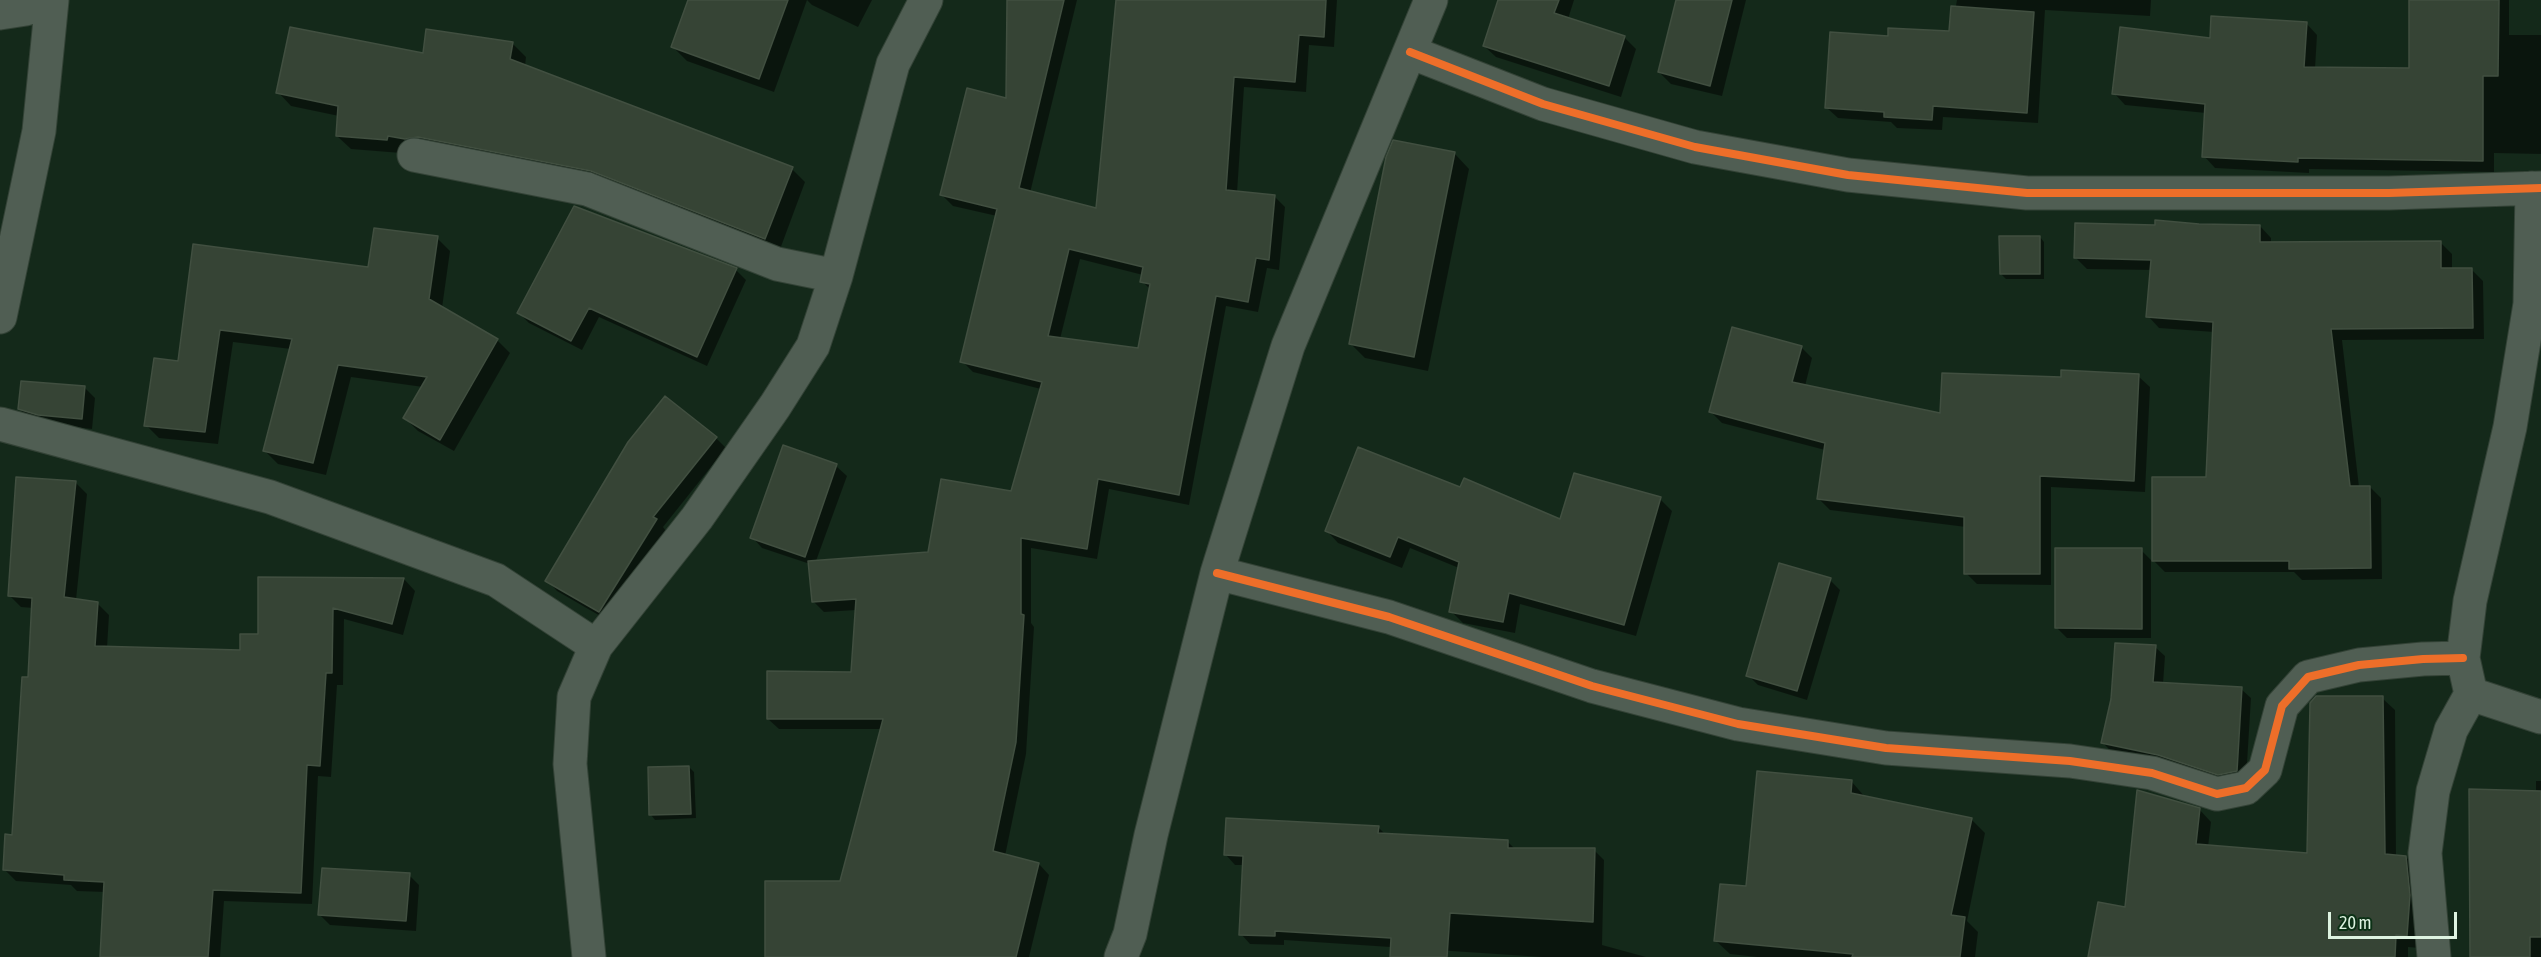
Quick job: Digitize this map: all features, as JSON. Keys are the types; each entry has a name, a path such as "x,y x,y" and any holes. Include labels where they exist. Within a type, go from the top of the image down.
{"street":[{"path":"0,13 26,9 38,0"},
{"path":"0,317 39,131 52,0"},
{"path":"589,957 570,764 574,697 596,646 697,518 775,406 813,346 836,276 893,64 926,0"},
{"path":"1121,957 1130,934 1151,835 1218,573 1288,346 1430,0"},
{"path":"1410,52 1544,104 1695,147 1848,176 2027,193 2389,193 2536,188 2530,304 2510,428 2470,601 2463,658 2471,694 2451,730 2432,801 2425,853 2434,957"},
{"path":"414,155 587,189 777,264 836,276"},
{"path":"0,424 270,497 496,580 596,646"},
{"path":"1218,573 1389,617 1592,686 1738,724 1886,748 2070,760 2152,773 2217,794 2246,788 2265,770 2282,706 2308,676 2359,665 2463,658"},
{"path":"2471,694 2541,717"}],"building":[{"path":"688,0 788,0 759,79 671,47"},
{"path":"1007,0 1064,0 1019,188 1096,208 1116,0 1326,0 1324,37 1299,35 1295,82 1234,77 1226,190 1275,195 1269,260 1256,258 1248,302 1216,296 1179,495 1098,479 1087,549 1021,538 1021,614 1024,615 1016,742 993,851 1039,863 1016,957 765,957 765,881 840,881 883,719 767,719 767,671 851,672 856,599 812,602 808,561 928,552 941,479 1011,491 1042,382 960,362 997,209 940,195 967,88 1006,98","holes":["1069,249 1143,267 1140,282 1150,284 1138,348 1048,336"]},
{"path":"1498,0 1559,0 1554,13 1625,36 1609,86 1483,46"},
{"path":"1676,0 1732,0 1710,86 1658,72"},
{"path":"2409,0 2499,0 2498,76 2483,76 2483,161 2298,158 2298,162 2202,157 2205,104 2112,94 2120,27 2210,38 2211,16 2307,22 2304,67 2409,68"},
{"path":"1951,6 2034,12 2027,113 1933,106 1932,120 1884,117 1884,112 1825,108 1830,32 1888,36 1888,28 1949,31"},
{"path":"290,27 423,53 426,29 513,42 510,59 793,167 765,239 591,171 418,137 405,139 388,136 387,140 336,136 338,106 276,93"},
{"path":"1393,140 1455,152 1414,357 1349,344 1386,157"},
{"path":"574,206 737,268 697,357 589,308 571,341 517,313"},
{"path":"2155,220 2199,224 2260,225 2260,242 2441,241 2441,268 2472,268 2473,328 2331,329 2350,486 2370,486 2371,568 2289,569 2289,561 2152,561 2152,477 2206,477 2213,322 2146,317 2151,260 2074,258 2075,223 2155,225"},
{"path":"374,228 438,236 429,299 498,339 440,440 403,418 427,377 338,365 313,463 263,451 292,339 220,330 205,432 144,426 154,358 178,361 193,244 368,267"},
{"path":"1999,236 2040,236 2040,274 2000,274"},
{"path":"1732,327 1802,346 1792,382 1940,413 1942,373 2061,377 2061,370 2139,374 2134,481 2040,476 2040,574 1964,574 1964,517 1817,499 1825,443 1709,412"},
{"path":"21,381 85,386 82,419 38,415 18,409"},
{"path":"665,396 717,437 653,517 657,519 599,612 545,581 628,442"},
{"path":"783,445 837,464 805,557 750,538"},
{"path":"1358,447 1460,487 1464,478 1560,519 1574,473 1661,497 1624,625 1509,593 1503,622 1449,612 1459,562 1398,537 1390,557 1325,531"},
{"path":"16,477 76,481 64,597 98,602 95,646 240,650 240,634 258,634 258,577 404,578 392,624 333,608 332,673 326,673 320,766 307,765 301,893 213,890 208,957 100,957 104,882 64,880 64,875 3,870 5,834 12,835 22,677 28,677 32,598 8,596"},
{"path":"2055,548 2142,548 2142,629 2055,628"},
{"path":"1779,563 1831,578 1797,691 1746,676"},
{"path":"2115,643 2156,645 2153,682 2242,687 2237,771 2218,775 2158,755 2101,743 2111,699"},
{"path":"2316,696 2383,696 2385,854 2406,856 2410,895 2407,936 2396,935 2395,957 2088,957 2098,902 2125,907 2137,790 2200,808 2196,844 2307,853 2310,703"},
{"path":"689,766 691,814 649,815 648,767"},
{"path":"1757,771 1852,780 1851,793 1972,818 1951,915 1965,917 1960,957 1852,957 1853,954 1714,941 1720,884 1746,886"},
{"path":"2469,789 2541,791 2541,937 2530,937 2530,957 2470,957"},
{"path":"1226,818 1379,826 1378,833 1508,840 1508,848 1595,848 1593,922 1450,913 1447,957 1390,957 1391,938 1275,931 1275,936 1239,935 1243,856 1224,855"},
{"path":"322,868 410,873 406,921 318,915"}],"cycle path":[{"path":"1410,52 1543,104 1695,147 1848,175 2027,193 2389,193 2541,188"},
{"path":"1217,573 1389,617 1592,686 1738,724 1886,748 2070,761 2152,773 2217,794 2246,788 2265,770 2282,706 2308,677 2359,665 2463,658"}]}
